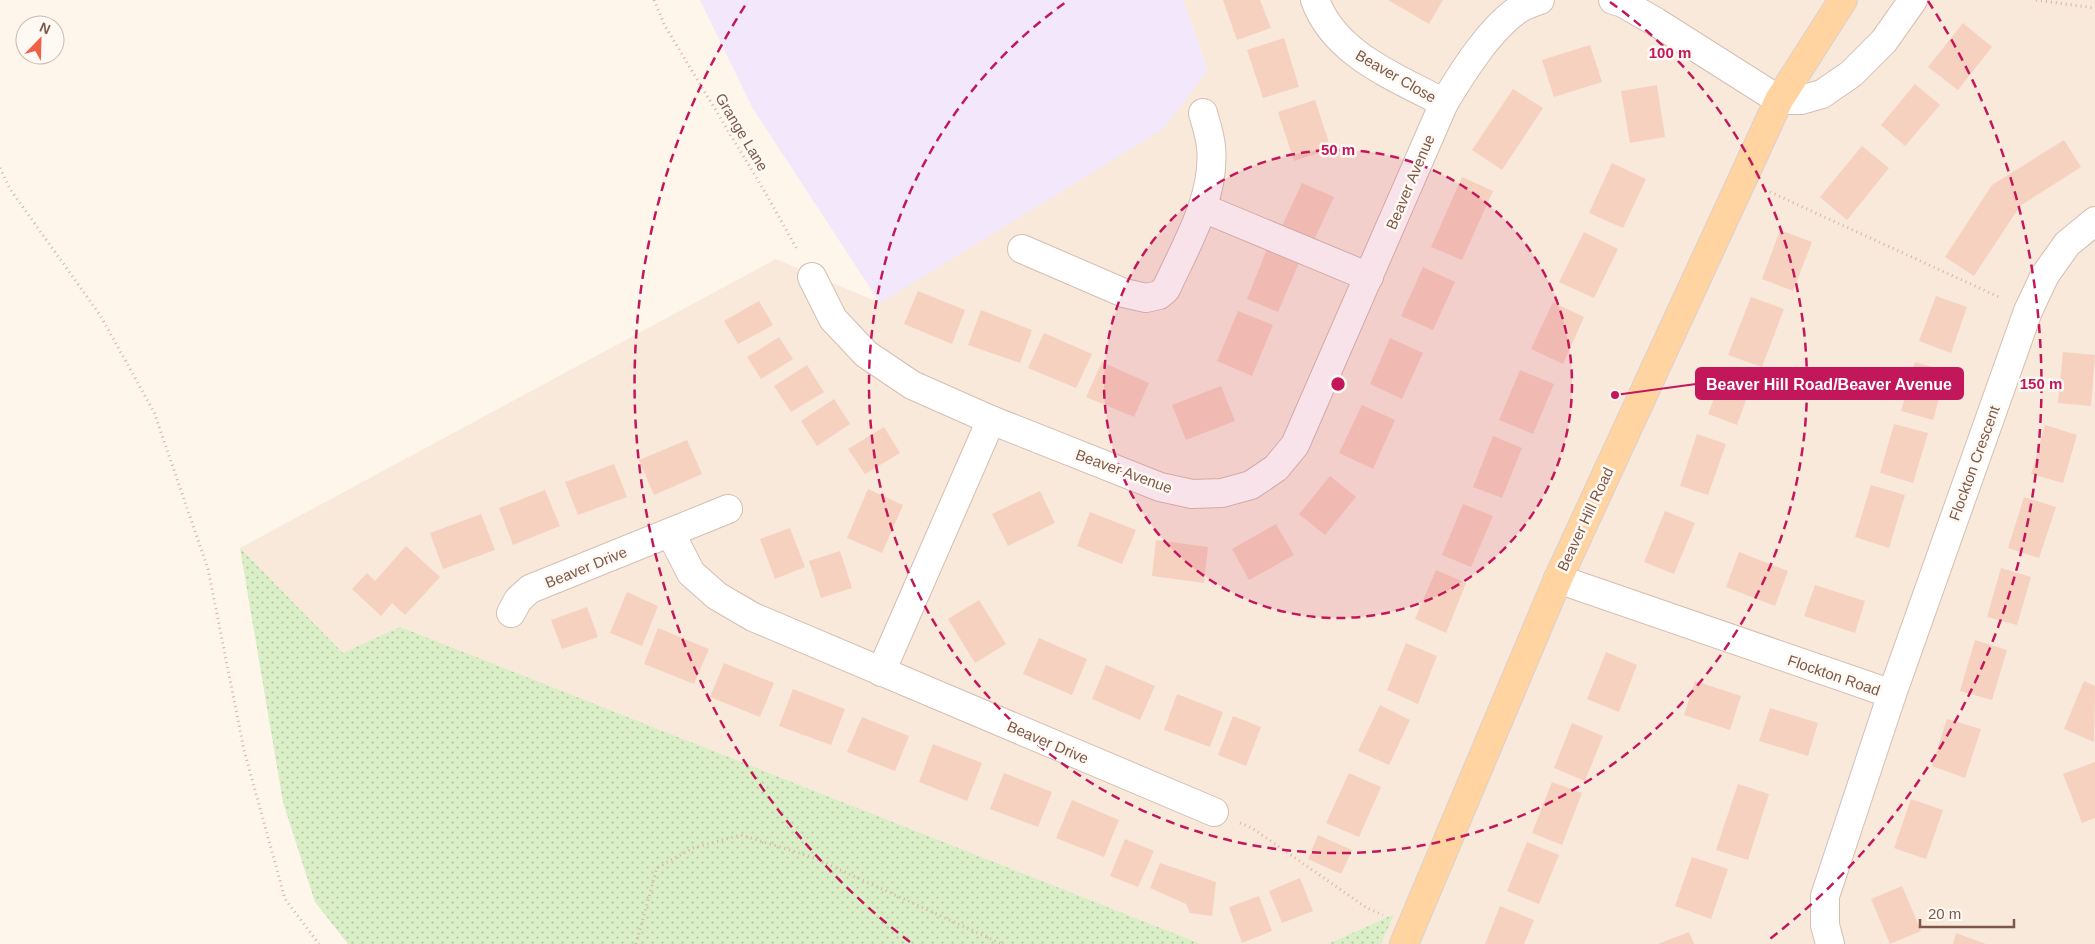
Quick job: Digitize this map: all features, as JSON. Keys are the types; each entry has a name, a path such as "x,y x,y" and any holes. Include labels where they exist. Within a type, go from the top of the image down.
{"main road":[{"name":"Beaver Hill Road","path":"1408,936 1558,579 1779,100 1843,0"}],"street":[{"name":"Beaver Close","path":"1315,0 1319,11 1335,36 1356,55 1444,103"},
{"path":"1613,0 1623,3 1656,22 1779,100 1801,100 1822,94 1851,74 1884,41 1913,0"},
{"name":"Beaver Avenue","path":"812,277 833,319 866,354 912,385 991,420 1160,486 1192,494 1222,494 1251,485 1276,468 1295,444 1444,103 1468,64 1495,31 1527,3"},
{"path":"1022,249 1124,294 1146,298 1159,296 1166,289 1203,208 1210,172 1211,146 1203,113"},
{"path":"1203,208 1369,278"},
{"name":"Flockton Crescent","path":"1892,694 2028,311 2045,275 2067,244 2095,220"},
{"path":"882,672 991,420"},
{"name":"Beaver Drive","path":"511,613 518,600 530,589 671,534 728,509"},
{"name":"Beaver Drive","path":"671,534 692,573 717,596 753,617 1214,812"},
{"name":"Flockton Road","path":"1558,579 1892,694 1825,896 1826,925 1830,944"}],"path":[{"name":"Grange Lane","path":"654,0 666,26 765,192 812,277"},
{"path":"2036,0 2095,8"},
{"path":"0,168 10,189 100,315 154,412 208,569 244,750 285,899 319,944"},
{"path":"1743,179 2028,311"},
{"path":"1214,812 1252,828 1408,936"},
{"path":"636,944 657,868 693,848 741,835 812,857 1002,944"}],"shaded area":[{"path":"700,0 1183,0 1208,70 1163,129 880,303 752,107"},
{"path":"1183,0 2095,0 2095,944 1381,944 1393,914 1328,944 1201,944 400,628 343,653 240,548 776,259 880,303 1208,70"}],"green space":[{"path":"240,548 343,653 400,627 1201,944 348,944 315,902 283,802"},
{"path":"1394,914 1381,944 1328,944"}],"building":[{"path":"1223,0 1260,0 1271,28 1237,40"},
{"path":"1388,0 1443,0 1429,24"},
{"path":"1963,23 1992,47 1958,90 1928,67"},
{"path":"1284,38 1299,87 1263,98 1247,50"},
{"path":"1590,45 1602,82 1554,97 1542,60"},
{"path":"1915,84 1940,105 1905,146 1881,125"},
{"path":"1657,85 1665,137 1630,143 1621,91"},
{"path":"1513,89 1543,108 1502,170 1472,150"},
{"path":"1315,100 1331,149 1294,161 1278,112"},
{"path":"2064,140 2081,167 2020,206 1974,276 1945,257 1992,185"},
{"path":"1862,146 1889,168 1847,220 1820,197"},
{"path":"1612,163 1646,179 1623,228 1589,213"},
{"path":"1462,177 1493,191 1462,260 1431,247"},
{"path":"1302,183 1334,197 1314,240 1282,226"},
{"path":"1780,230 1812,242 1793,291 1762,279"},
{"path":"1584,232 1618,249 1594,298 1559,282"},
{"path":"1267,249 1299,263 1278,312 1247,299"},
{"path":"1423,267 1455,282 1433,330 1401,316"},
{"path":"918,291 965,310 952,344 904,324"},
{"path":"1936,296 1967,307 1951,353 1919,341"},
{"path":"1751,297 1784,309 1762,367 1728,355"},
{"path":"759,301 773,325 738,344 724,321"},
{"path":"1553,302 1584,317 1563,364 1531,349"},
{"path":"981,310 1032,330 1020,363 968,345"},
{"path":"1238,311 1273,325 1252,376 1217,361"},
{"path":"1044,333 1092,354 1076,388 1028,368"},
{"path":"779,337 793,359 761,379 747,357"},
{"path":"1390,338 1423,353 1402,399 1370,384"},
{"path":"2063,352 2095,355 2091,406 2058,403"},
{"path":"1102,362 1149,383 1134,417 1086,397"},
{"path":"1915,362 1947,371 1933,420 1901,411"},
{"path":"807,365 824,392 791,412 774,386"},
{"path":"1726,367 1754,378 1737,425 1708,414"},
{"path":"1520,370 1554,384 1533,434 1499,420"},
{"path":"1221,386 1235,421 1186,440 1172,405"},
{"path":"834,399 850,424 817,446 801,421"},
{"path":"1362,405 1395,420 1373,469 1339,453"},
{"path":"1894,424 1928,433 1913,483 1880,473"},
{"path":"2045,425 2077,435 2063,483 2031,474"},
{"path":"884,427 900,453 865,474 848,449"},
{"path":"1697,434 1726,444 1708,495 1680,486"},
{"path":"1493,436 1522,448 1502,498 1473,487"},
{"path":"687,440 702,474 654,495 639,460"},
{"path":"614,464 627,497 578,515 565,482"},
{"path":"1330,476 1356,497 1325,535 1299,514"},
{"path":"1871,485 1905,495 1889,548 1855,537"},
{"path":"868,489 903,505 882,553 847,538"},
{"path":"545,490 560,526 513,545 499,508"},
{"path":"1040,491 1055,523 1008,546 992,514"},
{"path":"2024,497 2056,507 2039,558 2008,548"},
{"path":"1463,504 1493,516 1471,567 1442,555"},
{"path":"1665,511 1695,523 1674,574 1644,562"},
{"path":"1090,512 1136,530 1122,564 1077,546"},
{"path":"481,514 495,550 443,569 430,533"},
{"path":"1276,524 1294,555 1249,580 1232,549"},
{"path":"790,528 805,567 775,579 760,539"},
{"path":"1156,540 1208,547 1204,583 1152,576"},
{"path":"406,546 440,577 405,615 392,603 381,616 352,589 367,573 375,581"},
{"path":"840,551 852,588 821,598 809,561"},
{"path":"1739,552 1788,571 1775,606 1726,587"},
{"path":"2001,568 2031,577 2017,625 1987,617"},
{"path":"1436,570 1466,583 1446,633 1415,619"},
{"path":"1815,585 1865,601 1855,633 1804,616"},
{"path":"627,592 658,606 642,646 610,633"},
{"path":"979,600 1006,644 975,663 948,619"},
{"path":"587,607 598,637 562,649 551,620"},
{"path":"658,628 709,649 694,684 644,664"},
{"path":"1039,638 1087,659 1072,695 1023,674"},
{"path":"1975,640 2007,650 1992,700 1960,691"},
{"path":"1406,643 1437,656 1418,704 1387,690"},
{"path":"1606,652 1637,665 1619,712 1587,699"},
{"path":"724,663 774,683 760,717 710,697"},
{"path":"1106,665 1155,686 1140,720 1092,699"},
{"path":"1695,681 1741,696 1730,730 1684,715"},
{"path":"2084,681 2095,686 2094,742 2064,729"},
{"path":"793,689 845,709 831,745 779,726"},
{"path":"1177,694 1223,712 1210,747 1164,730"},
{"path":"1380,705 1410,720 1389,765 1358,751"},
{"path":"1770,708 1818,723 1808,756 1759,741"},
{"path":"1233,716 1261,727 1246,766 1218,755"},
{"path":"862,717 909,736 895,771 847,752"},
{"path":"1947,719 1981,729 1965,778 1932,766"},
{"path":"1572,723 1603,736 1585,781 1554,768"},
{"path":"933,744 982,763 967,801 919,782"},
{"path":"2095,762 2095,818 2082,823 2063,774"},
{"path":"1004,773 1052,792 1038,827 990,809"},
{"path":"1349,773 1381,787 1359,837 1326,823"},
{"path":"1552,782 1582,793 1562,845 1532,833"},
{"path":"1738,784 1769,794 1748,860 1716,850"},
{"path":"1911,799 1943,810 1926,859 1894,848"},
{"path":"1072,800 1119,820 1104,857 1056,838"},
{"path":"1318,835 1352,850 1341,874 1308,859"},
{"path":"1125,839 1154,851 1138,887 1110,876"},
{"path":"1527,842 1559,855 1539,904 1507,891"},
{"path":"1692,857 1728,869 1711,919 1675,906"},
{"path":"1160,863 1216,882 1212,916 1190,913 1186,904 1150,888"},
{"path":"1300,878 1313,911 1282,923 1269,891"},
{"path":"1902,886 1921,931 1890,944 1871,899"},
{"path":"1259,896 1272,931 1242,943 1229,907"},
{"path":"1500,906 1534,920 1524,944 1485,944"},
{"path":"1689,932 1694,944 1658,944"},
{"path":"1956,933 1986,944 1953,944"}],"place":[{"name":"Beaver Hill Road/Beaver Avenue","path":"1615,395"}]}
